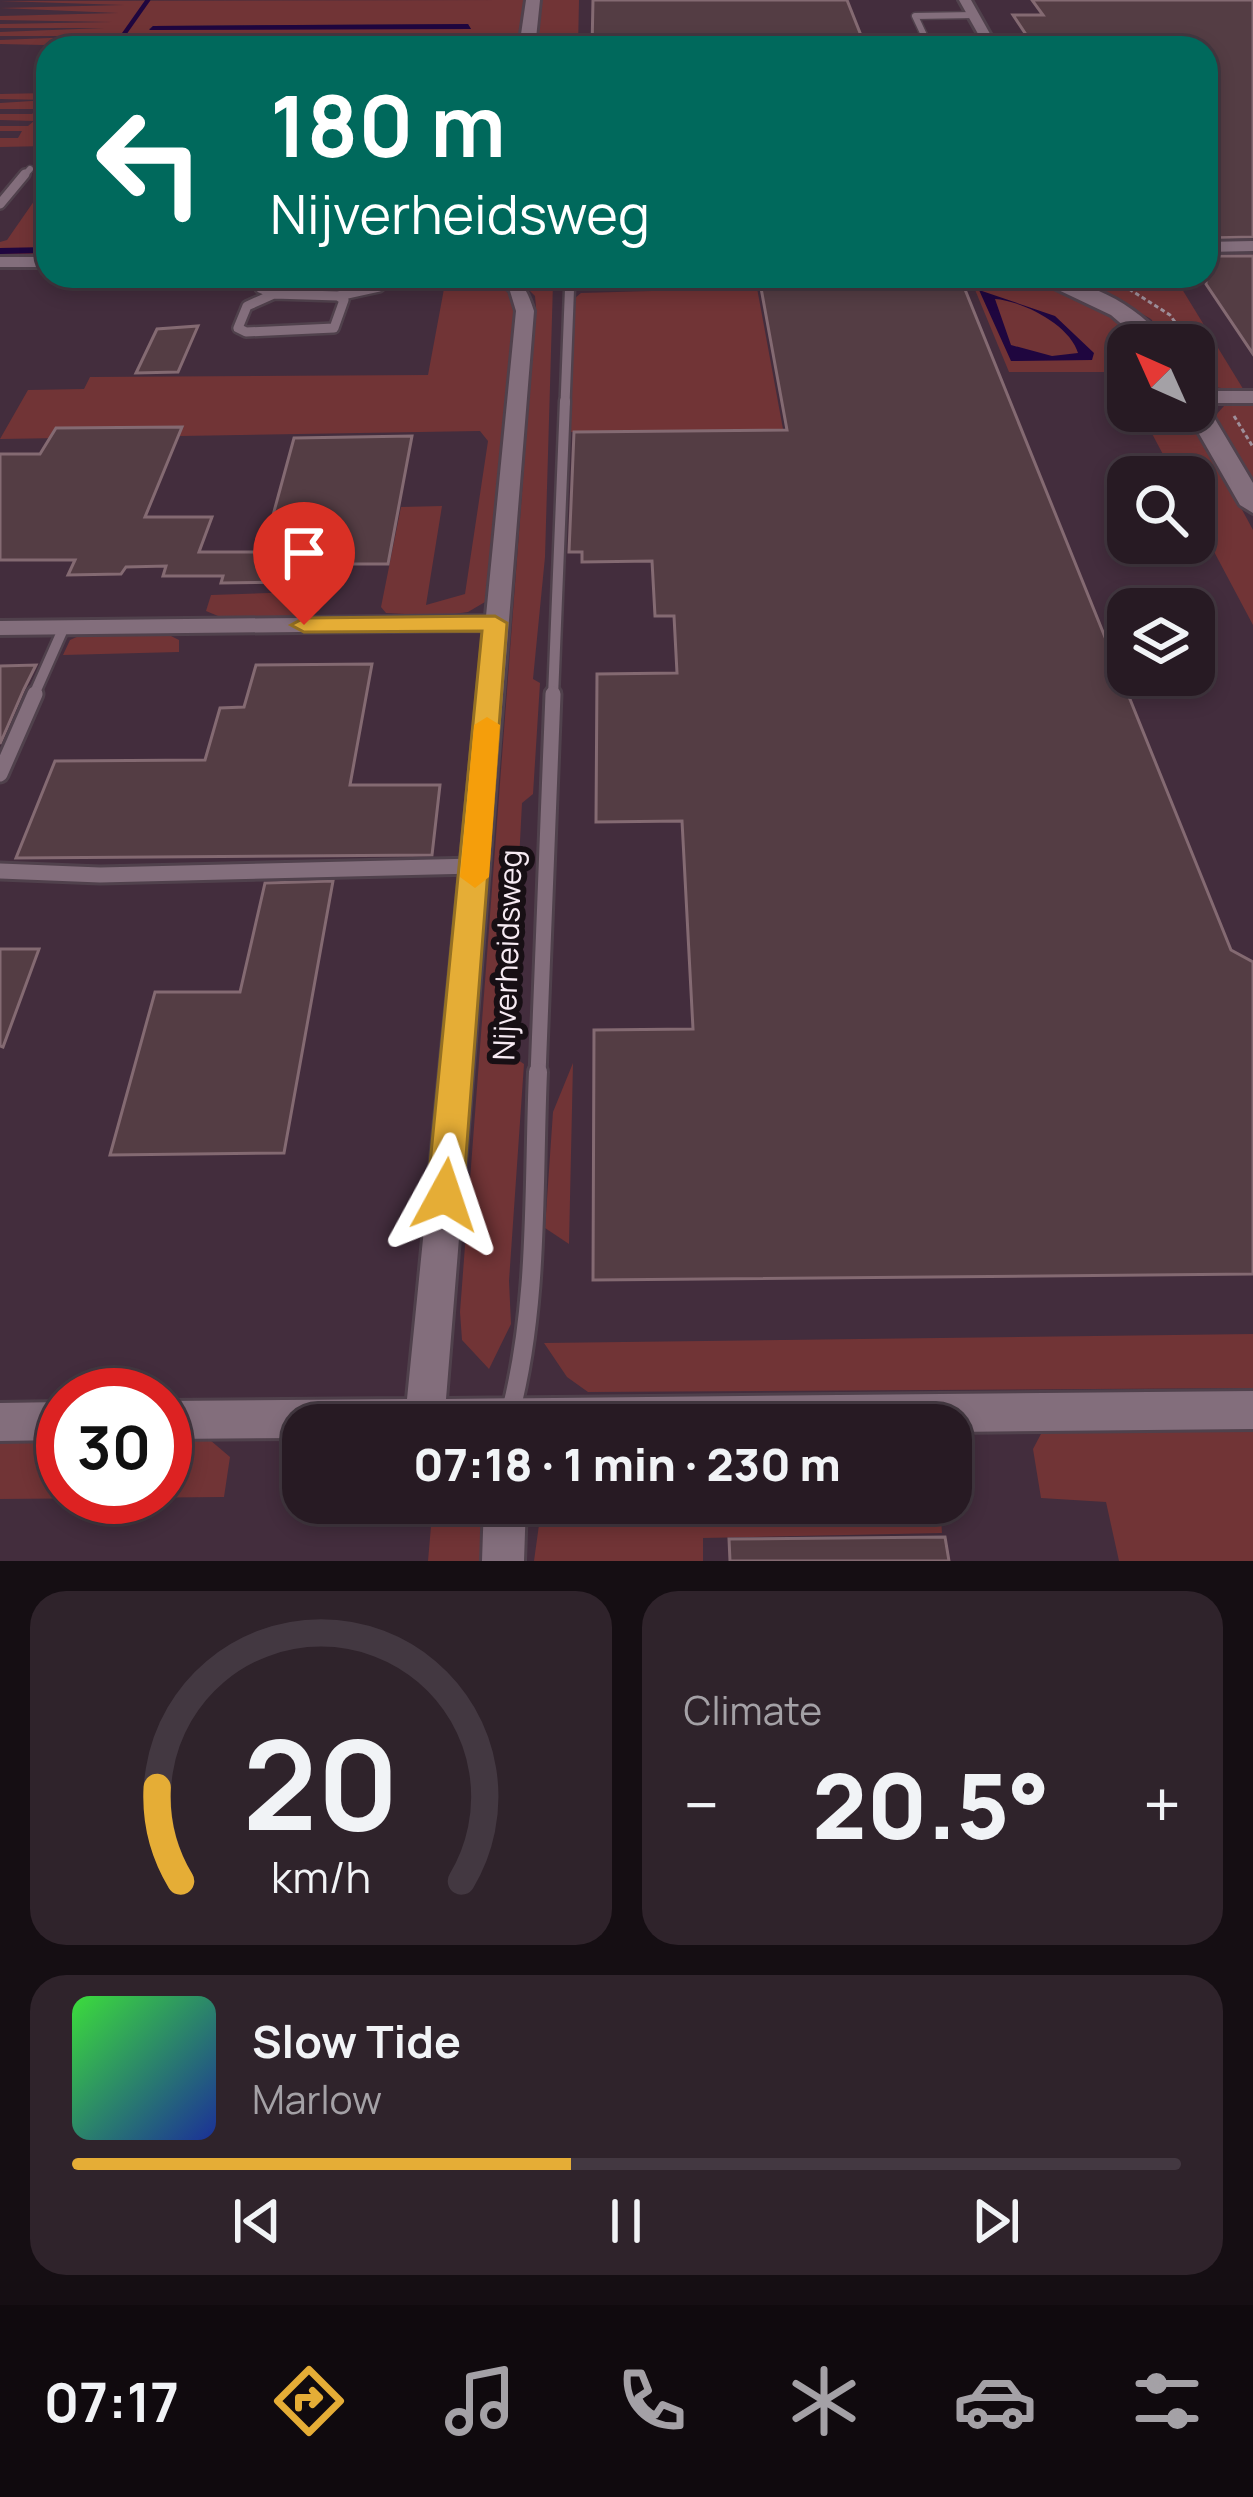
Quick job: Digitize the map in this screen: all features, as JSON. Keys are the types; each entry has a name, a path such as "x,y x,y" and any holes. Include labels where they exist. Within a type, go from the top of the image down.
{"street":[{"path":"528,36 533,0"},
{"path":"965,0 985,36"},
{"path":"1218,247 1253,247"},
{"path":"0,262 36,262"},
{"name":"Nijverheidsweg","path":"426,1404 525,311 517,288"},
{"path":"1076,288 1138,324"},
{"path":"1215,399 1253,398"},
{"path":"1212,432 1253,505"},
{"path":"0,628 495,623"},
{"path":"972,1415 1253,1410"},
{"path":"192,1420 282,1419"},
{"path":"0,1422 36,1421"},
{"path":"503,1561 504,1524"}],"lane":[{"path":"924,36 915,16 974,15"},
{"path":"0,204 30,169"},
{"path":"260,288 274,294 338,296 374,288"},
{"name":"Nijverheidsweg","path":"513,1404 523,1364 529,1296 570,288"},
{"path":"274,294 247,306 238,328 334,328 344,300 338,296"},
{"path":"0,774 64,627"},
{"path":"0,872 476,866"}],"shaded area":[{"path":"0,0 1253,0 1253,1561 0,1561"},
{"path":"527,0 522,36 0,36 0,32 104,28 0,28 0,24 112,22 0,20 0,16 118,13 0,8 124,5 0,1","holes":["468,24 471,29 149,29"]},
{"path":"541,0 579,0 578,36 537,36"},
{"path":"468,24 471,29 149,30 153,26"},
{"path":"36,39 36,45 0,44 0,40"},
{"path":"36,93 36,100 0,99 0,94"},
{"path":"36,101 36,109 0,109 0,103"},
{"path":"36,110 36,146 0,147 0,138 18,138 22,131 0,131 0,126 28,126 34,121 0,120 0,114"},
{"path":"36,198 36,258 0,258 0,242 7,240"},
{"path":"444,288 502,288 507,292 515,305 485,602 468,612 441,616 386,613 381,607 401,507 442,506 426,605 465,594 488,441 480,431 0,439 28,390 84,389 90,377 428,375"},
{"path":"527,288 553,288 545,557 533,679 540,683 533,794 522,803 509,1054 524,1064 509,1281 511,1324 489,1369 462,1340 460,1312 535,296"},
{"path":"757,288 783,429 570,432 575,298 581,293"},
{"path":"974,288 1054,288 1119,319 1125,324 1107,324 1107,372 1009,372"},
{"path":"1097,288 1181,288 1203,324 1155,324"},
{"path":"979,290 1055,316 1094,353 1092,360 1011,361","holes":["995,299 1056,324 1078,353 1052,356 1011,345"]},
{"path":"1215,343 1245,392 1215,387"},
{"path":"1253,405 1253,482 1215,416 1224,406"},
{"path":"1151,432 1200,432 1213,456 1164,456"},
{"path":"1215,460 1253,530 1253,625 1215,554"},
{"path":"328,591 319,611 300,616 218,616 206,611 211,595"},
{"path":"81,635 169,635 179,640 179,652 63,655 70,640"},
{"path":"573,1063 569,1244 545,1228 553,1112"},
{"path":"1253,1334 1253,1388 588,1392 567,1377 544,1343"},
{"path":"1253,1431 1253,1561 1119,1561 1106,1502 1041,1498 1033,1449 1042,1432"},
{"path":"192,1440 210,1440 230,1457 224,1497 192,1497"},
{"path":"36,1441 36,1499 0,1499 0,1442"},
{"path":"431,1524 481,1524 481,1561 428,1561"},
{"path":"539,1524 941,1524 942,1533 703,1538 703,1561 534,1561"}],"building":[{"path":"593,0 847,0 861,36 592,36"},
{"path":"1032,0 1253,0 1253,237 1218,238 1218,36 1027,36 1013,15 1043,15"},
{"path":"1218,256 1253,256 1253,354 1209,288 1218,288"},
{"path":"761,288 964,288 1107,642 1107,696 1129,696 1231,950 1253,962 1253,1274 593,1280 594,1030 693,1029 682,821 596,822 597,674 677,673 674,616 655,616 652,561 582,562 582,552 569,552 574,432 787,430"},
{"path":"198,326 178,372 136,373 157,329"},
{"path":"182,427 145,517 212,517 199,552 263,552 294,438 412,436 388,564 299,564 295,582 221,583 223,576 163,576 166,566 126,567 121,574 68,575 75,560 0,560 0,454 40,454 56,428"},
{"path":"372,664 350,785 440,785 432,855 16,858 55,761 205,760 220,708 244,707 256,665"},
{"path":"36,665 24,689 0,744 0,666"},
{"path":"333,881 284,1153 110,1155 155,992 240,992 265,883"},
{"path":"0,949 39,949 3,1047 0,1046"},
{"path":"945,1537 949,1561 730,1561 729,1539"}],"waterway":[{"path":"123,36 148,0"},
{"path":"0,251 36,250"}],"slow traffic":[{"path":"475,877 487,725"}],"route":[{"path":"304,625 495,623 445,1195"}]}
